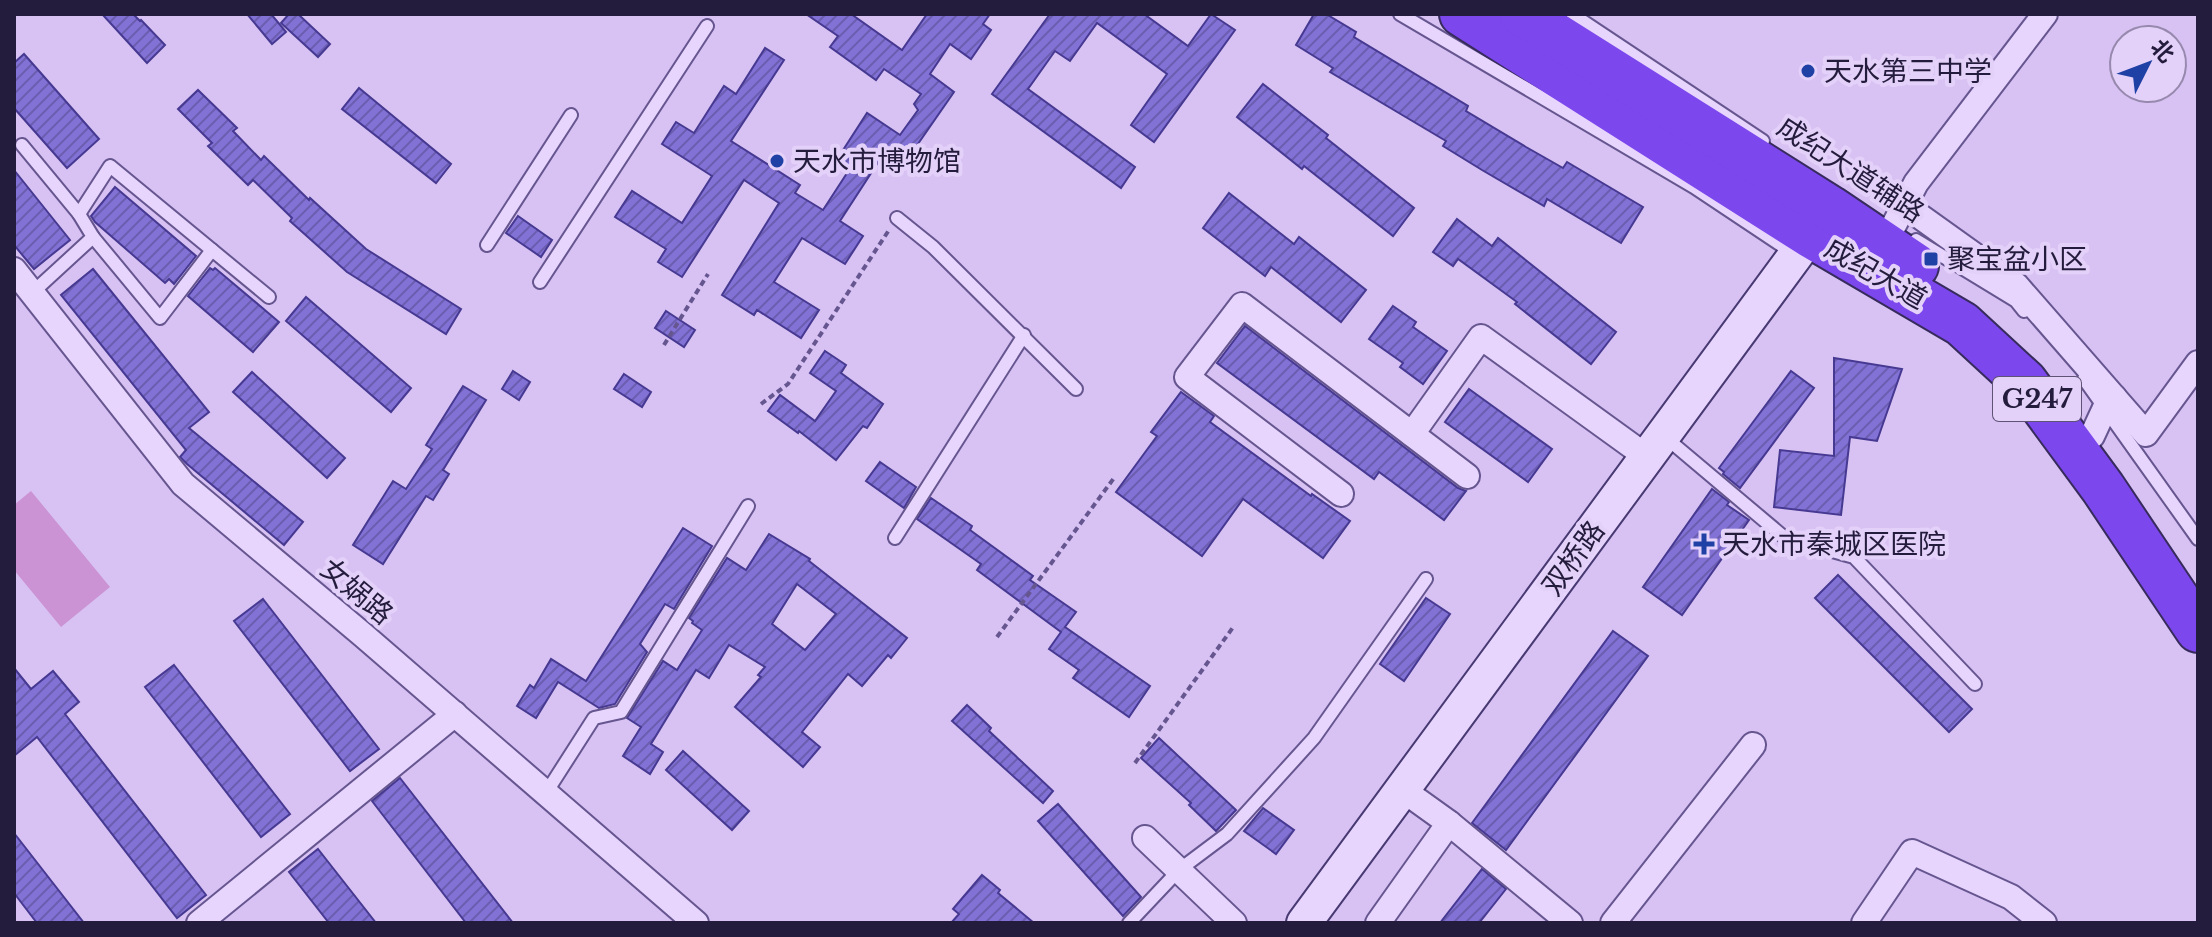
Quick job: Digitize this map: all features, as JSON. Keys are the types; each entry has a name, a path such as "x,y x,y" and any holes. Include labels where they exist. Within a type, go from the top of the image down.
{"highway":[{"name":"成纪大道","path":"1462,14 1818,221 1890,223 2051,382 2104,414 2198,590"},
{"name":"成纪大道","path":"1522,14 1962,324 2025,382 2103,488 2198,630"}],"main road":[{"name":"双桥路","path":"1304,923 1818,221"}],"street":[{"path":"1890,223 1916,183 2045,14"},
{"name":"女娲路","path":"14,270 183,484 696,923"},
{"path":"1341,494 1187,377 1242,305 1467,476"},
{"path":"1412,434 1481,337 1655,446"},
{"path":"2104,414 2146,434 2198,363"},
{"path":"199,923 455,714"},
{"path":"1613,923 1753,745"},
{"path":"1403,790 1449,823 1570,923"},
{"path":"1378,923 1449,823"},
{"path":"1145,838 1234,923"},
{"path":"1864,923 1912,852 2011,897 2044,923"}],"lane":[{"path":"1400,14 1694,187 1818,221"},
{"name":"成纪大道辅路","path":"1572,14 1773,147"},
{"path":"540,282 707,26"},
{"path":"487,245 571,115"},
{"path":"22,145 160,318 212,250"},
{"path":"79,214 110,166 269,297"},
{"path":"897,218 933,247 1076,389"},
{"path":"32,293 93,237"},
{"path":"895,538 1024,335"},
{"path":"2104,414 2198,539"},
{"path":"1655,446 1785,538 1854,557 1975,684"},
{"path":"546,793 594,718 621,712 748,506"},
{"path":"1129,923 1179,870 1227,834 1314,738 1426,579"}],"path":[{"path":"761,404 788,384 897,218"},
{"path":"664,345 708,274"},
{"path":"997,637 1114,478"},
{"path":"1135,763 1234,626"}],"shaded area":[{"path":"31,491 110,587 61,627 14,570 14,505"}],"building":[{"path":"102,14 133,14 165,45 147,63"},
{"path":"247,14 271,14 286,32 272,44"},
{"path":"289,14 298,14 330,44 318,57 281,23"},
{"path":"806,14 851,14 902,50 927,14 990,14 983,24 991,30 971,59 950,44 930,74 954,92 897,174 879,161 840,221 863,236 845,264 802,238 774,282 819,310 801,338 757,310 754,315 722,295 779,203 744,180 682,277 658,262 666,249 615,217 632,191 682,223 712,176 662,144 676,122 694,133 724,86 736,94 765,48 784,60 731,141 800,185 795,193 823,210 849,170 836,161 867,113 900,135 918,110 914,104 921,94 884,69 876,80 830,47 838,36"},
{"path":"1050,14 1144,14 1188,46 1211,14 1235,30 1154,142 1131,125 1167,74 1097,23 1070,61 1055,51 1028,89 1135,167 1121,188 992,94"},
{"path":"1314,14 1326,14 1356,32 1354,37 1468,106 1466,111 1526,147 1563,168 1567,162 1643,207 1621,243 1547,199 1544,206 1482,170 1443,146 1446,141 1330,72 1333,68 1296,45"},
{"path":"24,54 99,139 67,168 14,108 14,63"},
{"path":"1263,84 1414,208 1393,236 1237,117"},
{"path":"359,88 451,164 436,183 342,109"},
{"path":"198,90 237,128 233,131 261,160 264,156 366,249 461,309 446,334 347,272 290,221 292,218 253,180 248,185 208,146 212,143 178,109"},
{"path":"14,170 70,240 34,269 14,245"},
{"path":"115,187 196,256 174,284 169,279 165,283 91,216"},
{"path":"1229,193 1294,244 1299,237 1366,290 1341,322 1271,267 1265,276 1203,228"},
{"path":"518,216 552,240 541,257 506,233"},
{"path":"1457,219 1492,246 1498,238 1616,332 1591,364 1515,304 1517,302 1458,259 1453,266 1433,252"},
{"path":"210,268 215,268 279,322 253,352 188,296"},
{"path":"93,269 209,412 189,428 303,522 284,545 180,457 186,450 61,295"},
{"path":"306,297 411,388 391,412 286,321"},
{"path":"1393,306 1416,322 1413,327 1447,351 1423,384 1400,367 1403,363 1369,339"},
{"path":"666,311 695,330 684,347 655,328"},
{"path":"1245,326 1466,491 1444,520 1379,472 1374,479 1217,363"},
{"path":"825,351 846,365 841,373 883,404 867,428 863,426 836,460 768,411 780,395 815,421 836,391 810,373"},
{"path":"1834,358 1902,369 1877,441 1850,437 1841,515 1774,507 1780,450 1834,456"},
{"path":"513,371 530,382 519,400 502,389"},
{"path":"1791,371 1814,388 1740,488 1719,468"},
{"path":"252,372 345,458 327,478 233,392"},
{"path":"624,374 651,392 642,407 614,389"},
{"path":"463,386 486,400 443,470 449,474 433,500 426,496 383,564 353,545 393,481 406,489 432,449 426,445"},
{"path":"1469,389 1552,449 1528,482 1445,422"},
{"path":"1181,392 1214,416 1210,422 1350,521 1323,558 1243,499 1202,556 1116,492 1157,436 1151,432"},
{"path":"880,462 916,487 904,508 866,481"},
{"path":"1712,489 1729,502 1727,505 1749,520 1682,615 1643,587"},
{"path":"931,498 972,526 970,530 1033,576 1030,580 1076,612 1065,627 1150,686 1129,717 1073,678 1079,670 1049,649 1061,632 977,570 981,564 917,519"},
{"path":"683,528 712,546 674,609 665,604 640,644 647,652 615,704 599,708 558,682 536,718 517,706 530,685 534,688 551,659 586,681"},
{"path":"769,534 810,559 907,638 862,686 848,674 802,732 820,747 803,767 735,707 761,677 758,675 765,667 729,645 709,678 696,670 651,744 663,752 650,774 623,756 641,727 627,718 663,661 677,670 702,630 689,618 727,558 746,570","holes":["797,584 836,614 805,650 772,624"]},
{"path":"1838,575 1972,709 1949,732 1815,598"},
{"path":"1426,598 1450,614 1404,681 1380,664"},
{"path":"263,599 379,749 350,771 234,621"},
{"path":"1613,631 1648,656 1506,850 1472,823"},
{"path":"174,665 290,814 261,837 145,687"},
{"path":"14,668 31,689 53,671 79,702 65,714 206,895 177,918 37,737 14,756"},
{"path":"967,705 991,728 989,731 1053,791 1043,803 952,721"},
{"path":"1159,738 1236,810 1216,831 1189,805 1191,803 1141,758"},
{"path":"683,751 749,811 732,830 666,770"},
{"path":"400,778 513,923 466,923 372,801"},
{"path":"1058,804 1141,897 1123,916 1038,821"},
{"path":"1263,808 1294,830 1276,854 1244,831"},
{"path":"14,833 84,923 37,923 14,893"},
{"path":"318,849 376,923 329,923 289,872"},
{"path":"1482,869 1506,889 1479,923 1440,923"},
{"path":"982,875 1034,923 951,923 959,914 953,909"}],"place":[{"name":"天水第三中学","path":"1808,71"},
{"name":"天水市博物馆","path":"777,161"},
{"name":"聚宝盆小区","path":"1931,259"},
{"name":"天水市秦城区医院","path":"1704,544"}]}
